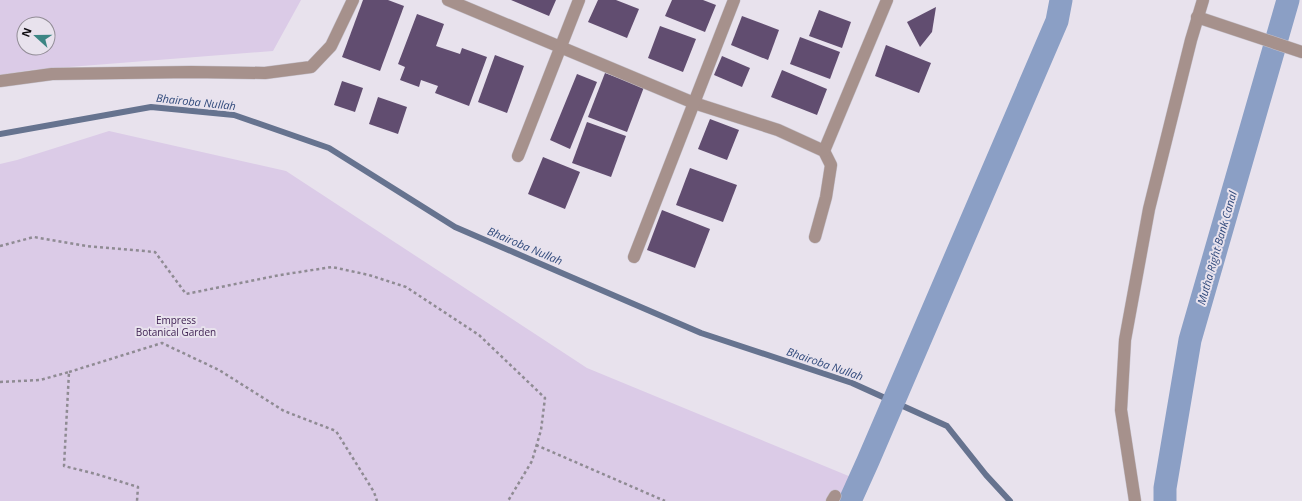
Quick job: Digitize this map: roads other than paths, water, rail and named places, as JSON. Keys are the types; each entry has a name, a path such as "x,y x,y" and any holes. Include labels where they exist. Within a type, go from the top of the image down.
{"street":[{"path":"0,81 52,74 192,72 265,73 311,67 330,46 353,0"},
{"path":"448,0 694,103 778,130 824,151 831,165 826,197 815,237"},
{"path":"518,156 579,0"},
{"path":"634,257 734,0"},
{"path":"824,151 887,0"},
{"path":"1135,501 1121,410 1125,340 1149,209 1198,17 1204,0"},
{"path":"1198,17 1299,52"}],"waterway":[{"path":"850,501 1057,21 1061,0"},
{"name":"Mutha Right Bank Canal","path":"1165,501 1165,488 1190,340 1288,0"},
{"name":"Bhairoba Nullah","path":"0,134 151,107 234,115 329,148 455,227 701,333 852,383 947,426 986,475 1010,501"}],"park label":[{"name":"Empress Botanical Garden","path":"176,326"}]}
